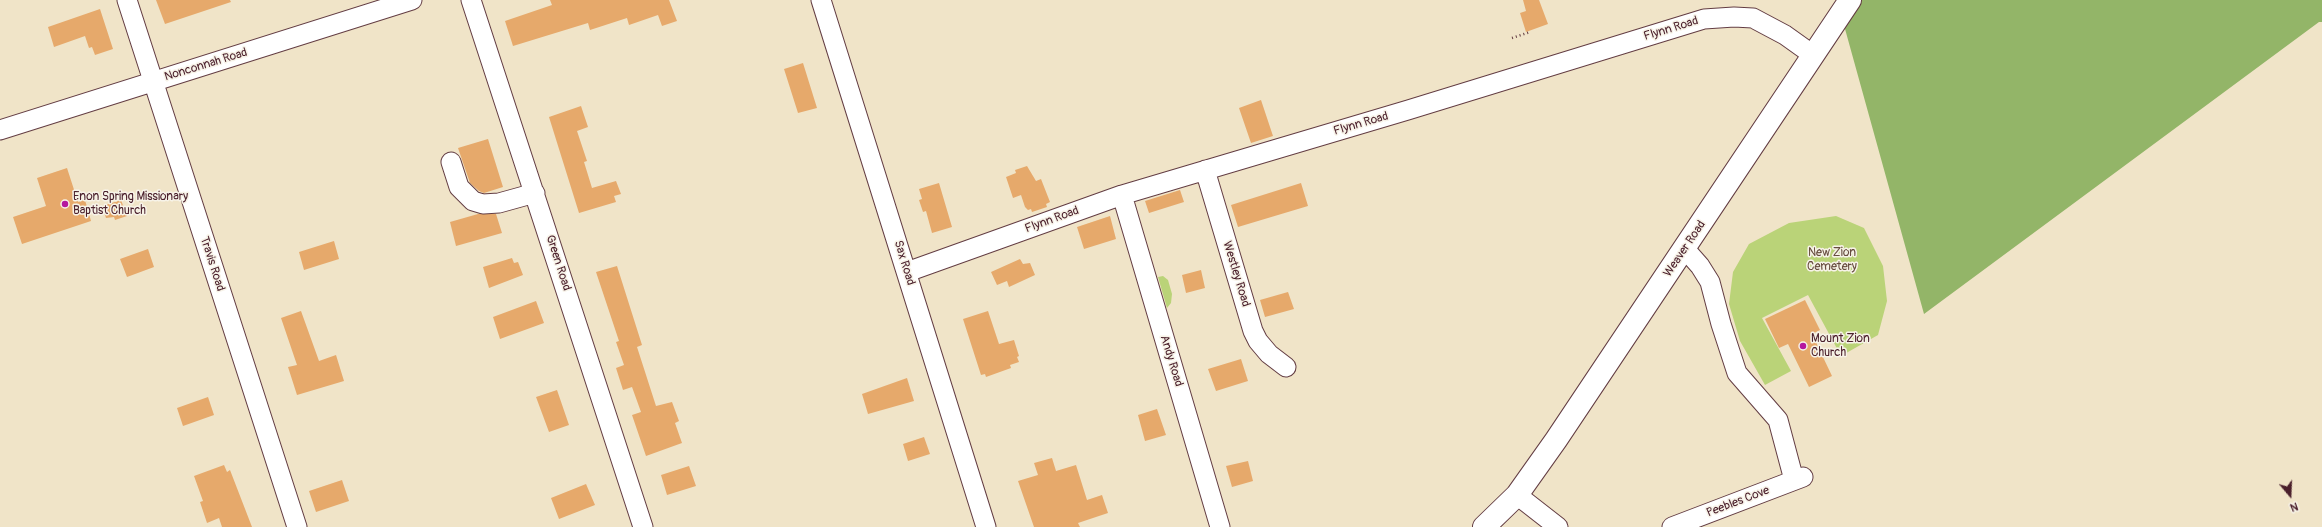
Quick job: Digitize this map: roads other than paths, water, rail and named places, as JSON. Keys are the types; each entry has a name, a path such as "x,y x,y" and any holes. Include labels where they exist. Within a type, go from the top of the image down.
{"main road":[{"name":"Weaver Road","path":"1484,527 1517,495 1685,249 1850,0"}],"street":[{"name":"Travis Road","path":"127,0 297,527"},
{"name":"Nonconnah Road","path":"0,130 412,0"},
{"name":"Green Road","path":"471,0 535,192 642,527"},
{"name":"Sax Road","path":"821,0 986,527"},
{"name":"Flynn Road","path":"907,272 1122,195 1704,19 1734,17 1753,18 1785,35 1813,55"},
{"path":"451,162 459,187 473,201 483,204 499,203 535,192"},
{"name":"Westley Road","path":"1205,170 1253,331 1258,341 1269,354 1286,367"},
{"name":"Andy Road","path":"1122,195 1220,527"},
{"name":"Peebles Cove","path":"1672,527 1799,478 1778,420 1736,373 1710,282 1700,266 1685,249"},
{"path":"1517,495 1558,527"}],"place":[{"name":"Enon Spring Missionary Baptist Church","path":"65,204"},
{"name":"Mount Zion Church","path":"1803,346"}],"park label":[{"name":"New Zion Cemetery","path":"1832,260"}]}
